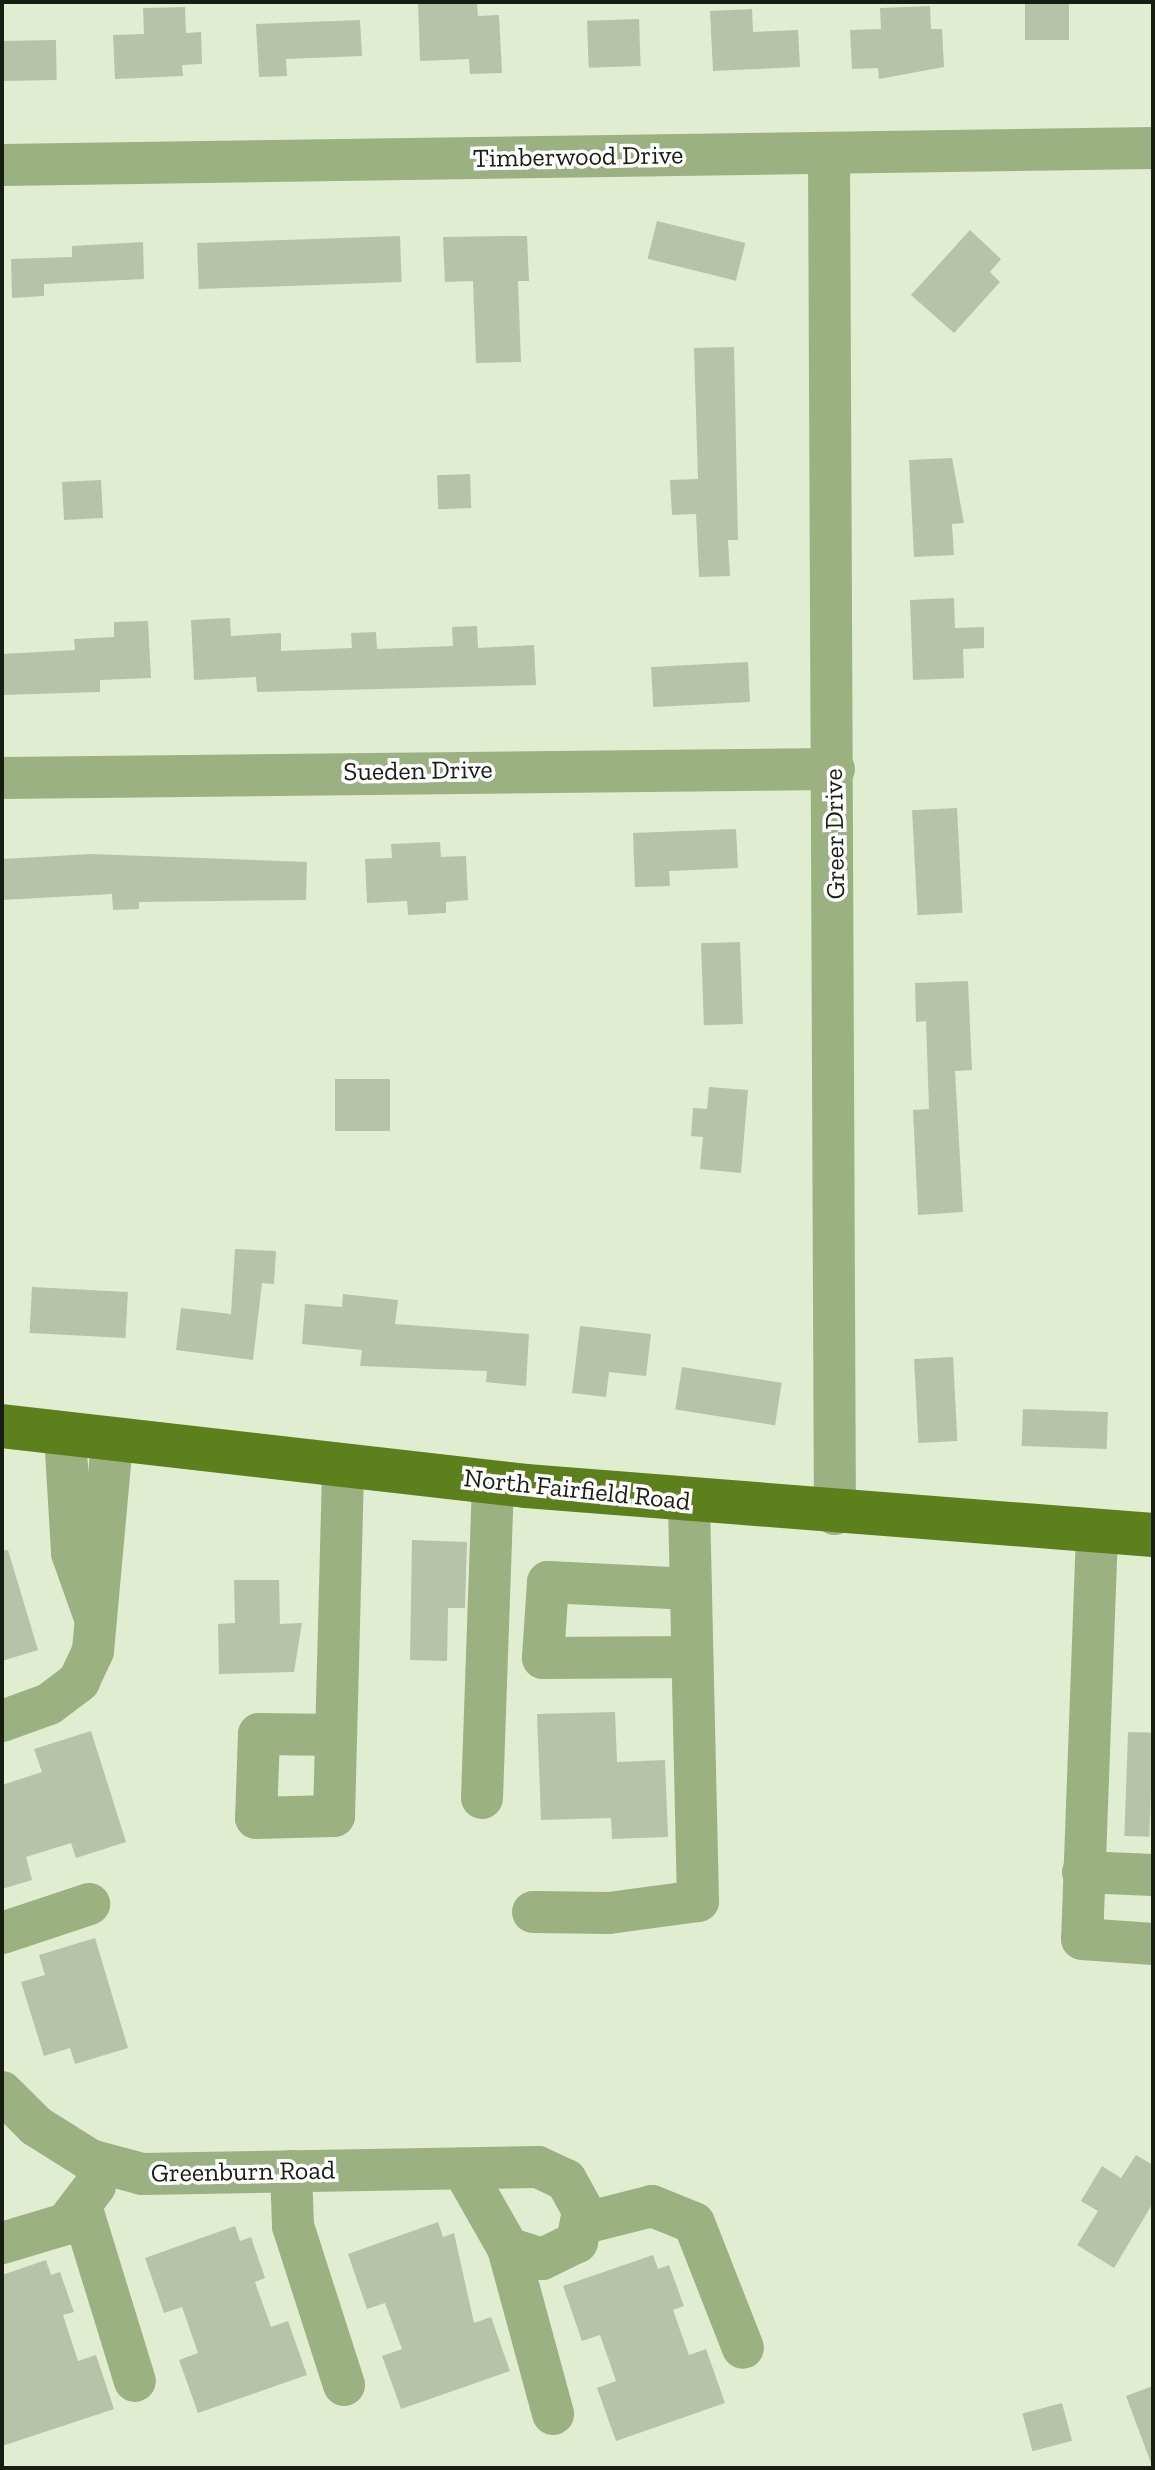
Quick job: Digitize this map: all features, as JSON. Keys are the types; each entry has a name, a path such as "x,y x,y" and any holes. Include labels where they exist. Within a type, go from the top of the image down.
{"main road":[{"name":"North Fairfield Road","path":"2,1426 112,1441 689,1501 1153,1535"}],"street":[{"name":"Timberwood Drive","path":"2,165 1153,148"},
{"name":"Greer Drive","path":"829,154 835,1514"},
{"name":"Sueden Drive","path":"2,778 834,769"},
{"path":"65,1434 72,1553 96,1620"},
{"path":"2,1721 49,1704 79,1681 93,1651 112,1441"},
{"path":"336,1735 343,1465"},
{"path":"482,1798 493,1482"},
{"path":"533,1912 698,1901 689,1501"},
{"path":"1097,1533 1082,1939 1153,1944"},
{"path":"691,1589 548,1582 543,1658 692,1657"},
{"path":"1083,1872 1153,1875"},
{"path":"2,1933 89,1904"},
{"name":"Greenburn Road","path":"2,2092 36,2126 106,2164 142,2174 538,2167 566,2180 583,2211 581,2224"},
{"path":"2,2243 66,2224 81,2206 106,2164"},
{"path":"463,2169 508,2248 553,2414"},
{"path":"291,2171 293,2226 344,2385"},
{"path":"81,2206 135,2381"},
{"path":"508,2248 542,2259 577,2242 581,2224 652,2206 694,2223 743,2348"}],"building":[{"path":"418,2 477,2 478,16 499,15 502,73 470,74 469,59 420,61"},
{"path":"1025,2 1069,2 1069,40 1025,40"},
{"path":"930,6 931,29 942,29 944,67 879,79 878,68 852,69 850,30 881,29 880,8"},
{"path":"185,7 186,33 201,32 202,64 182,65 183,76 115,79 113,35 144,34 143,8"},
{"path":"752,9 753,32 798,30 800,67 713,71 710,11"},
{"path":"639,19 641,66 589,68 587,21"},
{"path":"360,20 362,56 286,59 287,76 259,77 256,24"},
{"path":"56,40 57,80 3,81 2,41"},
{"path":"657,221 745,243 736,281 648,259"},
{"path":"970,230 1001,259 990,272 1000,282 954,333 911,295"},
{"path":"400,236 402,282 199,289 197,243"},
{"path":"527,236 529,281 518,281 521,362 476,363 473,281 445,282 443,237"},
{"path":"143,242 144,279 44,284 44,296 12,298 11,259 72,257 72,246"},
{"path":"734,347 738,540 728,540 730,576 699,577 696,514 672,515 670,480 698,479 694,348"},
{"path":"952,458 964,523 952,524 954,555 914,557 909,460"},
{"path":"470,474 471,508 438,509 437,475"},
{"path":"101,480 103,518 64,520 62,482"},
{"path":"954,598 955,628 984,627 984,648 963,649 964,678 913,680 910,600"},
{"path":"230,618 231,636 281,633 281,651 352,648 351,633 376,632 377,649 453,646 452,627 477,626 478,648 534,645 536,685 257,692 256,677 194,680 191,620"},
{"path":"148,621 151,678 100,680 100,692 2,695 2,654 75,650 74,639 114,637 114,622"},
{"path":"748,662 750,702 653,707 651,667"},
{"path":"957,808 962,913 918,915 912,810"},
{"path":"736,829 738,868 669,871 670,886 635,887 633,833"},
{"path":"440,842 441,857 466,856 468,900 446,902 446,913 408,915 407,901 367,903 365,859 392,858 391,844"},
{"path":"91,854 307,862 306,900 139,902 139,909 113,910 112,894 2,900 2,859"},
{"path":"740,942 743,1024 704,1025 701,943"},
{"path":"968,981 972,1070 955,1071 963,1212 918,1215 913,1110 929,1109 926,1021 916,1022 915,983"},
{"path":"335,1079 390,1079 390,1131 335,1131"},
{"path":"709,1087 748,1090 741,1173 700,1169 703,1137 691,1136 693,1108 707,1109"},
{"path":"235,1249 276,1251 274,1284 262,1283 253,1360 176,1350 181,1308 231,1314"},
{"path":"32,1287 128,1292 125,1338 30,1333"},
{"path":"343,1294 398,1300 395,1324 529,1334 526,1386 486,1382 487,1371 360,1366 362,1350 302,1344 305,1304 342,1307"},
{"path":"580,1326 651,1334 646,1376 609,1372 606,1397 572,1393"},
{"path":"953,1357 957,1441 918,1443 914,1359"},
{"path":"682,1367 782,1383 775,1425 675,1409"},
{"path":"1023,1409 1108,1412 1107,1449 1022,1446"},
{"path":"412,1540 467,1542 465,1608 448,1608 447,1661 410,1660"},
{"path":"8,1550 38,1650 2,1661 2,1551"},
{"path":"234,1580 279,1580 280,1624 302,1623 294,1672 219,1674 218,1624 235,1623"},
{"path":"615,1712 617,1762 665,1760 668,1837 612,1839 611,1818 541,1820 537,1714"},
{"path":"91,1731 126,1842 76,1858 71,1843 26,1857 32,1880 2,1889 2,1785 42,1772 34,1749"},
{"path":"1128,1732 1153,1733 1149,1837 1124,1836"},
{"path":"95,1938 128,2048 75,2064 70,2048 44,2056 21,1982 45,1975 39,1955"},
{"path":"1136,2155 1153,2165 1153,2203 1114,2268 1077,2245 1098,2211 1081,2201 1102,2166 1121,2178"},
{"path":"438,2222 443,2237 454,2233 474,2323 491,2317 510,2371 401,2409 382,2356 402,2349 385,2303 367,2309 348,2254"},
{"path":"235,2226 240,2241 251,2237 265,2278 255,2282 271,2327 288,2321 307,2375 198,2413 179,2360 198,2353 182,2307 164,2313 145,2258"},
{"path":"653,2255 658,2269 669,2265 684,2306 673,2310 689,2355 706,2349 725,2403 616,2441 597,2388 616,2381 600,2335 582,2341 563,2286"},
{"path":"46,2260 51,2275 60,2272 74,2312 63,2315 78,2361 96,2355 114,2409 2,2446 2,2275"},
{"path":"1153,2386 1153,2462 1151,2463 1126,2396"},
{"path":"1062,2403 1072,2441 1032,2451 1022,2414"}]}
